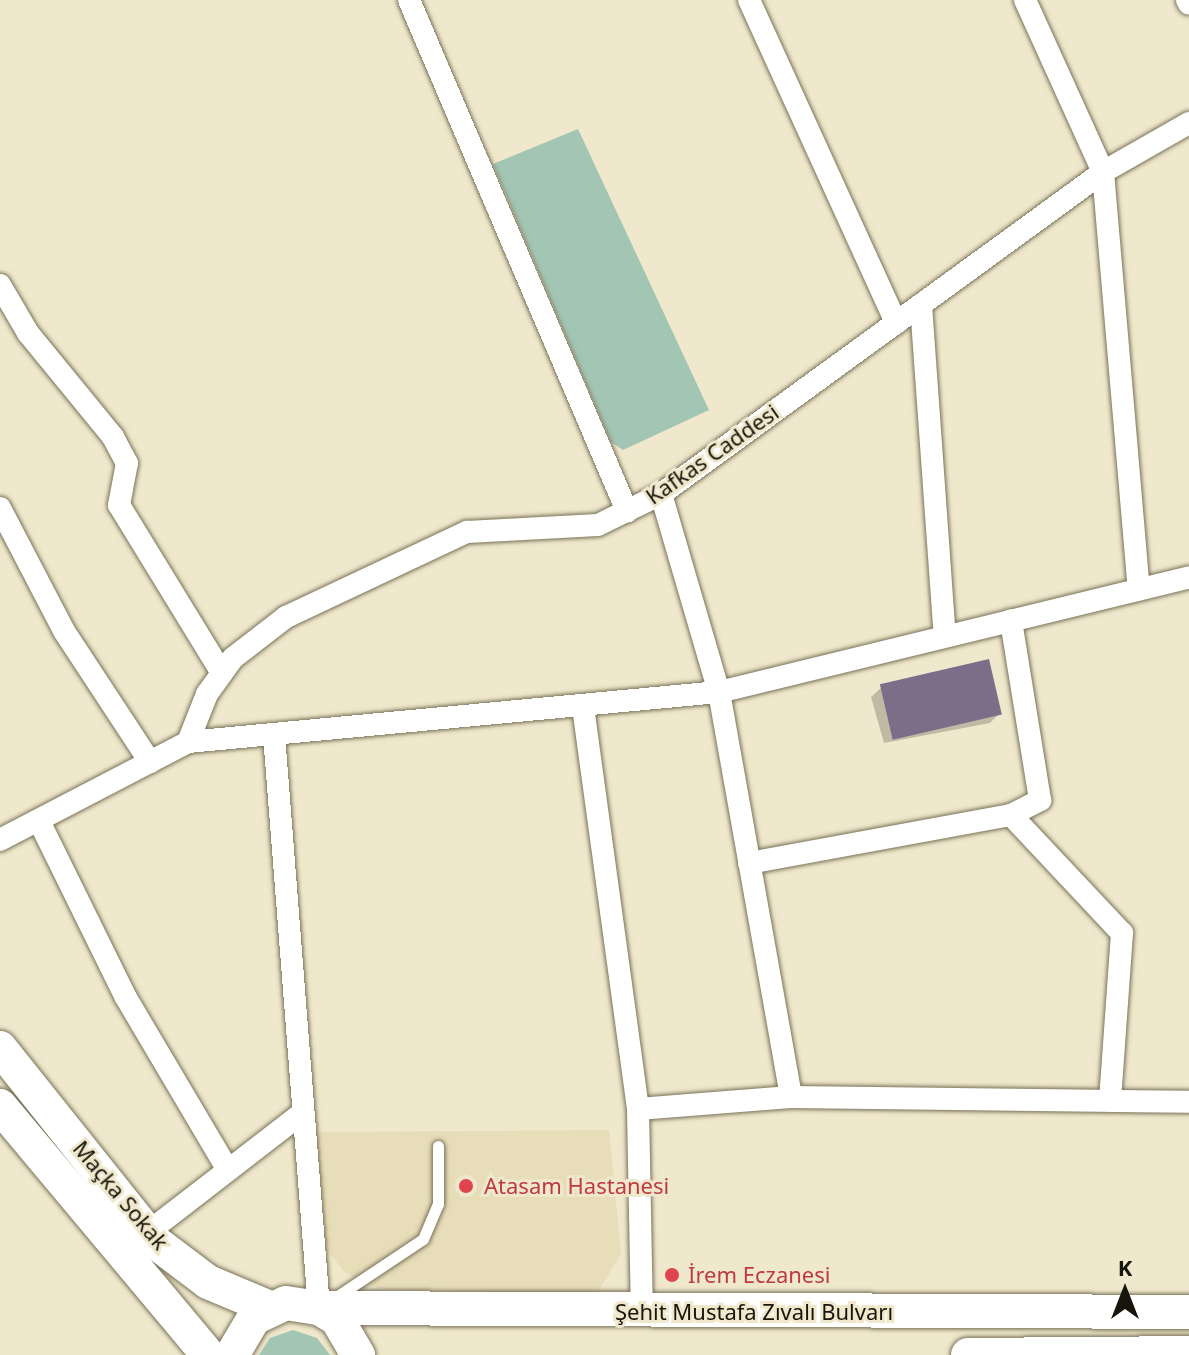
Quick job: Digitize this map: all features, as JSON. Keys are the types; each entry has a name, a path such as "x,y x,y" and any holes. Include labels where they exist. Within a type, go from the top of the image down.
{"main road":[{"name":"Maçka Sokak","path":"0,1048 147,1233 208,1282 270,1308"},
{"name":"Maçka Sokak","path":"2,1114 208,1355"},
{"name":"Şehit Mustafa Zıvalı Bulvarı","path":"270,1308 303,1303 319,1308 642,1312 1189,1312"},
{"path":"232,1355 241,1331 270,1308"},
{"path":"319,1308 351,1335 358,1355"},
{"path":"968,1355 1189,1353"}],"street":[{"path":"409,0 627,511"},
{"path":"749,0 896,323"},
{"path":"1025,0 1103,172 1139,589"},
{"name":"Kafkas Caddesi","path":"188,742 207,694 233,658 286,617 467,532 598,525 661,494 1103,172 1189,123"},
{"path":"0,285 28,333 113,437 127,463 119,505 222,673"},
{"path":"921,305 945,636"},
{"path":"661,494 719,692 791,1097"},
{"path":"0,508 64,631 150,762"},
{"path":"0,840 188,742 719,692 1189,577"},
{"path":"749,863 1011,815 1040,800 1011,620"},
{"path":"583,707 638,1109 642,1312"},
{"path":"274,735 319,1308"},
{"path":"1011,815 1122,933 1110,1101"},
{"path":"39,821 125,996 228,1170"},
{"path":"638,1109 791,1097 1189,1102"},
{"path":"147,1233 302,1113"}],"lane":[{"path":"319,1308 423,1239 438,1204 438,1146"}],"shaded area":[{"name":"Atasam Hastanesi","path":"609,1130 621,1254 596,1295 380,1289 344,1272 321,1241 312,1132"}],"green space":[{"path":"578,129 709,410 623,450 611,442 493,164"},
{"path":"293,1330 317,1338 330,1355 259,1355 270,1338"}],"building":[{"path":"989,659 1002,715 893,740 880,684"}],"place":[{"name":"Atasam Hastanesi","path":"466,1186"},
{"name":"İrem Eczanesi","path":"672,1275"}]}
